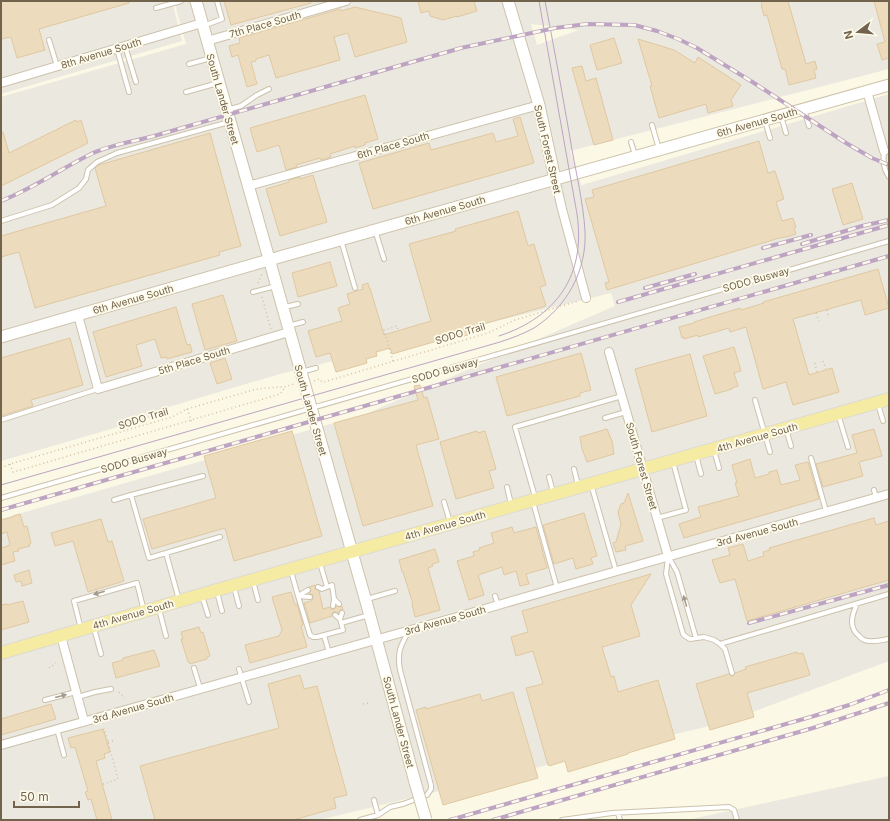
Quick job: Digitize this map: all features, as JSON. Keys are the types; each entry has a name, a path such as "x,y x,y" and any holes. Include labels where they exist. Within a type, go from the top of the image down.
{"main road":[{"name":"South Lander Street","path":"196,1 352,552 426,820"},
{"name":"South Forest Street","path":"508,1 539,105 555,179"},
{"name":"6th Avenue South","path":"1,337 341,239 889,85"},
{"name":"4th Avenue South","path":"1,653 202,594 883,401"}],"street":[{"name":"7th Place South","path":"207,40 346,1"},
{"name":"8th Avenue South","path":"1,83 121,47 202,25"},
{"path":"867,91 886,151"},
{"name":"6th Place South","path":"248,186 539,105"},
{"name":"South Forest Street","path":"555,179 586,298"},
{"path":"78,315 98,389"},
{"name":"5th Place South","path":"98,389 273,337 288,329"},
{"name":"South Forest Street","path":"609,352 668,556"},
{"name":"3rd Avenue South","path":"1,745 200,688 241,673 329,653 827,512 875,494 889,494"},
{"path":"61,636 84,721"}],"lane":[{"path":"156,8 181,1"},
{"path":"202,25 222,18 218,1"},
{"path":"49,40 57,66"},
{"path":"121,47 136,82"},
{"path":"121,47 129,92"},
{"path":"189,64 212,58"},
{"path":"186,92 219,83"},
{"path":"226,110 241,106 257,95 269,90"},
{"path":"804,109 809,126"},
{"path":"781,115 786,133"},
{"path":"765,120 770,138"},
{"path":"1,221 52,205 79,188 86,179 88,170 97,162 117,153 230,122"},
{"path":"652,125 659,150"},
{"path":"631,142 635,156"},
{"path":"886,151 883,163 885,171 889,177"},
{"path":"375,230 384,259"},
{"path":"341,239 356,288"},
{"name":"SODO Busway","path":"1,498 889,241"},
{"path":"253,292 276,286"},
{"path":"282,308 298,304"},
{"path":"288,329 303,322"},
{"path":"301,372 316,368"},
{"path":"1,420 98,389"},
{"path":"556,588 515,427 622,396"},
{"path":"755,400 770,452"},
{"path":"883,401 883,420"},
{"path":"604,418 626,412"},
{"path":"838,414 848,447"},
{"path":"786,429 791,446"},
{"path":"714,449 719,468"},
{"path":"696,454 701,474"},
{"path":"811,458 827,512"},
{"path":"657,518 686,510 672,461"},
{"path":"574,469 579,488"},
{"path":"114,500 202,476"},
{"path":"549,478 554,495"},
{"path":"591,484 616,571"},
{"path":"507,486 512,506"},
{"path":"131,495 149,558 220,537"},
{"path":"444,502 451,524"},
{"path":"166,553 179,601"},
{"path":"668,556 666,574 683,634 690,639 704,637 714,640 720,644 725,649 732,673"},
{"path":"668,556 677,572 696,638"},
{"path":"319,561 327,587"},
{"path":"290,569 307,628 313,638 342,630 340,621 342,613"},
{"path":"252,580 258,600"},
{"path":"81,630 74,601 137,583 144,611"},
{"path":"234,585 239,606"},
{"path":"320,594 320,588 332,585 334,598 332,606"},
{"path":"217,590 222,611"},
{"path":"298,596 308,590"},
{"path":"365,599 396,591"},
{"path":"202,594 208,615"},
{"path":"720,644 889,594"},
{"path":"298,596 310,597"},
{"path":"495,596 498,605"},
{"path":"334,598 339,604"},
{"path":"856,604 851,624 855,633 864,640 875,641 889,639"},
{"path":"158,607 166,636"},
{"path":"340,621 369,615"},
{"path":"335,616 340,621"},
{"path":"93,626 101,654"},
{"path":"360,820 378,815 390,807 427,795 431,789 398,660 399,651 410,630"},
{"path":"324,635 329,653"},
{"path":"194,668 200,688"},
{"path":"241,673 249,702"},
{"path":"45,700 111,689"},
{"path":"57,729 64,755"},
{"path":"374,800 378,815"},
{"path":"562,820 618,813 729,807 734,810 736,820"},
{"path":"618,813 620,820"}],"path":[{"path":"260,290 273,337"},
{"name":"SODO Trail","path":"315,381 319,379 320,381 324,382 488,333 515,320 586,298"},
{"path":"827,310 830,318"},
{"path":"816,313 819,321"},
{"path":"393,361 384,330 397,326 398,330"},
{"path":"823,361 826,369"},
{"path":"815,363 818,372"},
{"name":"SODO Trail","path":"1,468 10,464 172,417 187,409 254,390 289,385"},
{"path":"10,464 13,472 275,396 280,394 284,389 284,386"},
{"path":"187,409 192,423"},
{"path":"49,668 56,663"},
{"path":"119,692 125,698"},
{"path":"364,704 370,702"},
{"path":"104,728 118,779 104,784"},
{"path":"108,742 116,740"}],"shaded area":[{"path":"1,1 172,1 182,41 1,94"},
{"path":"174,1 889,1 889,69 570,151 582,187 582,185 889,94 889,661 726,722 319,820 1,820 1,519 368,413 615,306 611,293 280,374 165,408 166,413 1,461 1,97 186,44","holes":["531,24 579,30 537,45"]},
{"path":"889,776 889,820 687,820 710,815"}],"building":[{"path":"1,1 129,1 129,3 39,29 45,50 17,58 11,37 1,39"},
{"path":"224,1 311,1 311,3 231,25"},
{"path":"418,1 474,1 477,11 443,20 430,16 429,11 421,13"},
{"path":"761,1 788,1 806,64 815,61 817,69 814,70 816,78 789,85 785,69 782,69 767,15 764,16"},
{"path":"874,1 889,1 889,58 882,60 877,44 885,42"},
{"path":"355,7 401,18 407,42 355,57 348,33 334,37 340,60 276,78 269,55 251,62 257,84 247,87 238,55 232,57 229,46 240,43 239,38 340,9 341,11"},
{"path":"614,38 622,63 597,70 590,45"},
{"path":"638,39 674,50 695,63 698,57 741,85 731,100 733,106 708,113 706,104 659,118 650,86 652,86"},
{"path":"582,66 586,81 596,78 613,140 594,145 572,68"},
{"path":"365,95 378,139 365,143 365,145 355,148 355,146 330,154 331,157 321,160 320,158 296,165 297,167 286,170 279,145 257,152 250,128"},
{"path":"520,117 534,163 373,209 359,163 429,143 431,150 493,133 496,142 518,136 513,119"},
{"path":"76,120 77,122 81,120 88,143 1,186 1,132 3,132 9,153"},
{"path":"210,133 241,246 219,252 220,255 35,308 19,252 1,257 1,236 106,206 95,168 99,165"},
{"path":"759,141 768,173 775,171 784,199 776,202 782,221 793,218 796,227 794,228 796,234 778,238 607,290 605,283 609,282 585,199 594,197 592,190"},
{"path":"313,175 327,222 280,236 266,189 289,182 289,180 300,177 300,179"},
{"path":"852,183 863,219 843,225 832,189"},
{"path":"518,211 528,246 534,244 546,285 540,287 546,306 480,325 482,331 445,341 437,341 392,354 390,348 376,352 377,356 366,359 367,363 336,372 330,353 316,357 308,331 342,321 338,308 350,304 347,294 363,289 362,285 368,283 384,335 431,321 409,244"},
{"path":"330,262 337,286 298,297 292,273"},
{"path":"878,269 889,308 865,315 861,300 793,319 809,375 832,368 839,392 793,405 786,382 763,389 746,327 730,332 729,328 698,337 698,335 684,339 684,337 682,338 679,327"},
{"path":"223,295 237,341 205,350 192,304"},
{"path":"176,307 187,345 190,344 192,352 167,359 166,357 161,358 155,339 136,345 142,366 106,377 93,332"},
{"path":"70,338 83,385 31,400 33,406 1,416 1,358"},
{"path":"734,347 741,371 734,373 738,386 715,394 703,356"},
{"path":"581,353 591,390 580,393 580,396 507,416 496,377"},
{"path":"690,354 707,416 652,432 635,369"},
{"path":"225,358 232,379 217,384 210,363"},
{"path":"420,385 424,398 427,397 439,439 416,445 433,506 363,526 334,423 418,400 414,386"},
{"path":"607,429 612,441 614,454 587,462 582,449 580,437"},
{"path":"874,429 882,456 859,462 863,476 823,487 816,464 857,453 852,435"},
{"path":"292,431 322,536 234,561 225,528 152,549 143,519 216,498 204,456"},
{"path":"477,431 478,433 485,431 496,469 489,471 494,488 456,499 440,442"},
{"path":"750,459 755,478 777,470 781,485 800,480 795,465 808,462 819,499 684,538 679,524 701,517 698,507 739,496 732,465"},
{"path":"628,493 643,541 625,546 626,550 616,552 613,543 616,542 621,524 618,512"},
{"path":"584,513 597,556 591,558 593,564 576,569 573,558 554,564 543,525"},
{"path":"20,514 24,527 27,526 31,543 29,544 30,546 13,552 15,561 1,565 1,548 10,545 7,532 1,534 1,520"},
{"path":"874,518 876,525 889,521 889,580 747,621 735,579 720,583 712,560 730,555 728,548 743,544 748,561 764,556 763,552 770,550 769,548"},
{"path":"101,519 108,542 112,541 124,581 88,592 73,541 55,546 51,533"},
{"path":"512,527 514,533 536,527 547,568 526,574 529,584 520,586 516,571 504,575 502,567 478,575 484,595 469,600 457,561 474,556 473,552 480,550 479,548 494,543 491,533"},
{"path":"435,549 439,562 432,564 433,566 428,568 440,610 415,617 413,604 399,560"},
{"path":"29,570 32,583 22,586 21,581 16,582 14,575"},
{"path":"651,574 631,605 640,636 602,647 611,677 614,676 618,692 658,680 675,739 568,772 565,761 549,766 526,688 543,684 533,651 516,656 511,637 528,632 522,611"},
{"path":"315,585 315,589 319,591 323,609 330,607 331,609 334,609 336,606 342,606 343,610 340,610 338,613 333,612 332,616 310,623 304,603 313,599 313,595 309,593 311,590 309,587"},
{"path":"291,592 295,605 297,604 307,647 250,663 245,645 279,636 282,630 272,597"},
{"path":"23,601 29,622 1,630 1,605"},
{"path":"199,627 201,633 203,632 210,656 207,657 207,659 190,664 188,662 181,639 183,639 181,632"},
{"path":"154,650 160,666 116,678 112,663 123,660 123,658"},
{"path":"797,652 798,654 803,653 810,675 747,693 754,717 710,730 696,684 729,674 733,676 735,673 746,669 745,667"},
{"path":"300,675 304,689 317,686 347,795 334,798 336,808 293,820 155,820 140,766 279,728 268,684"},
{"path":"513,692 538,778 443,805 416,710 426,707 426,709 480,694 482,701"},
{"path":"51,704 56,719 1,735 1,719"},
{"path":"103,729 110,752 104,754 105,758 96,761 112,820 97,820 91,799 88,800 85,792 88,791 75,747 71,748 68,738"}],"tram line":[{"path":"499,336 519,328 537,318 552,305 563,291 572,274 577,256 579,236 577,214 539,1"},
{"path":"1,485 500,342 530,330 546,319 556,309 573,286 583,260 585,231 581,196 545,1"}],"railway":[{"path":"1,201 24,191 89,155 113,146 154,136 461,48 555,28 587,24 634,25 657,31 678,39 697,48 754,83 846,143 872,158 889,165"},
{"path":"802,244 862,226 889,220"},
{"path":"618,302 889,225"},
{"path":"763,248 811,235"},
{"path":"1,510 889,256"},
{"path":"645,288 695,274"},
{"path":"749,623 889,585"},
{"path":"450,820 814,716 889,690"},
{"path":"493,820 813,728 889,703"}]}
